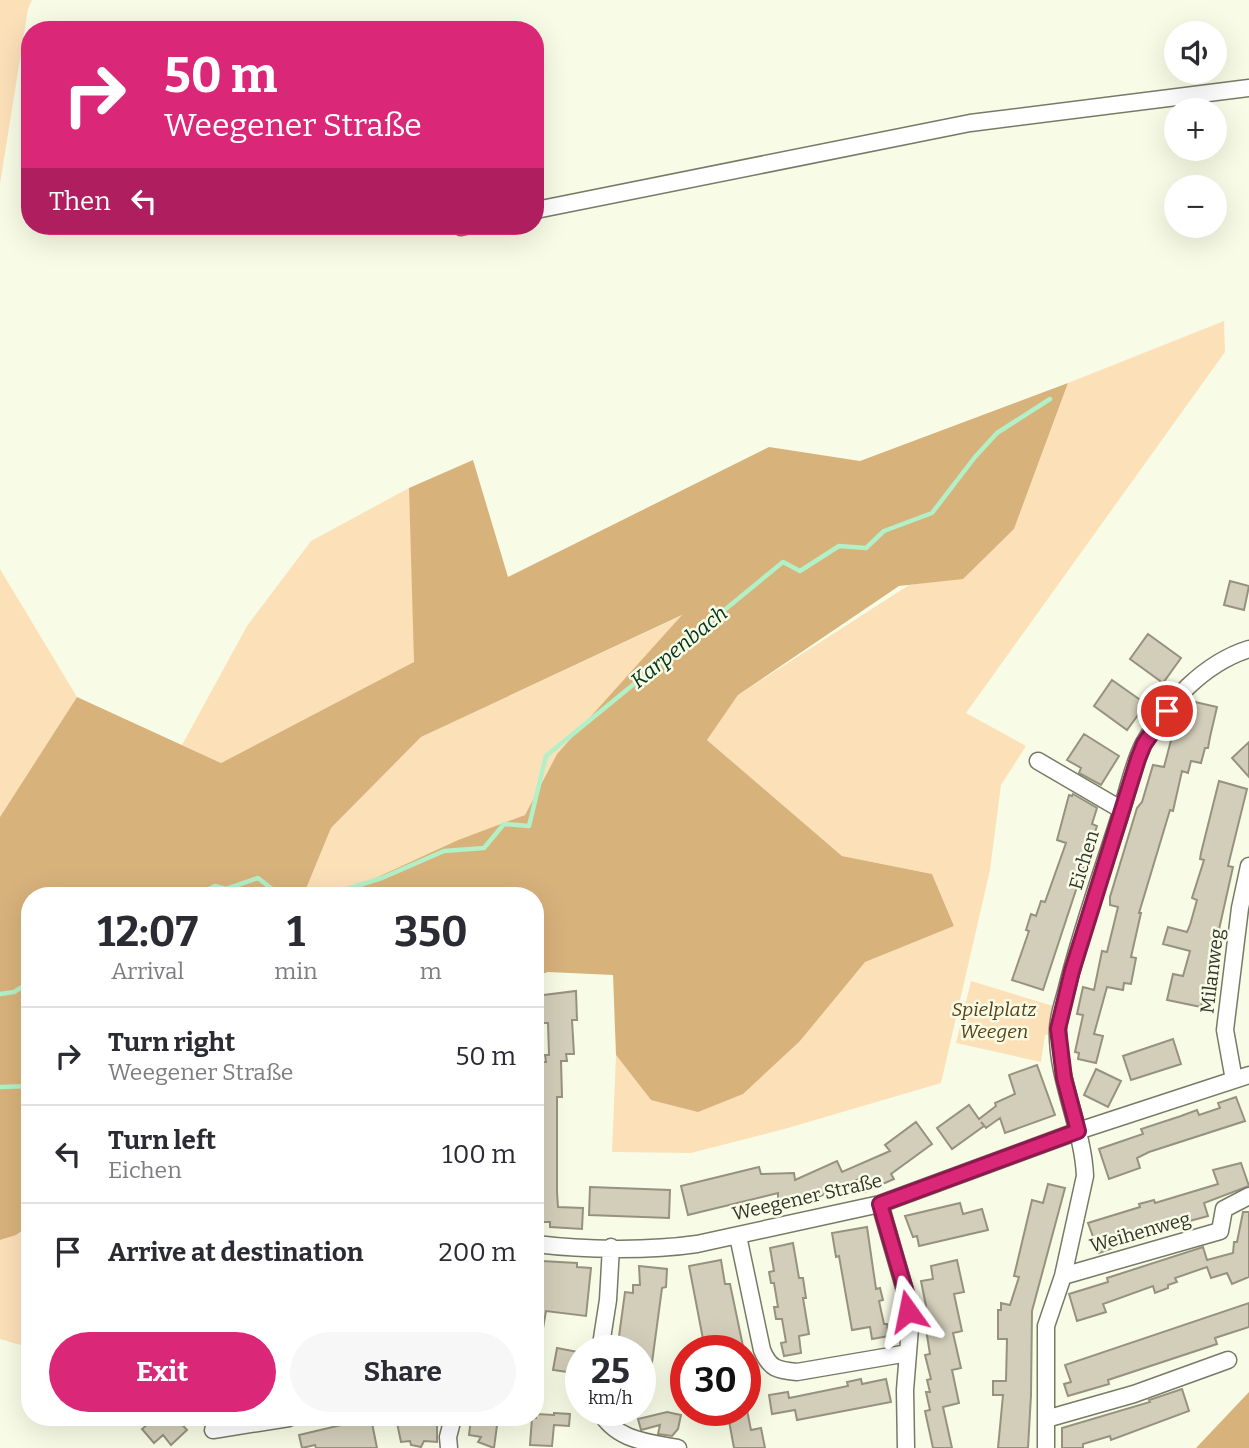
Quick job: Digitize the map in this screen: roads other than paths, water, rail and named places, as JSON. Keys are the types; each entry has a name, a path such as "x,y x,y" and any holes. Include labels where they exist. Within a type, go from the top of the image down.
{"street":[{"path":"544,208 970,123 1249,89"},
{"name":"Eichen","path":"1078,1131 1064,1078 1058,1029 1072,971 1144,744 1167,711 1212,666 1231,654 1249,649"},
{"path":"1038,761 1122,810"},
{"name":"Milanweg","path":"1242,1078 1226,1030 1240,908 1249,866"},
{"name":"Weegener Straße","path":"544,1244 671,1248 880,1204 1078,1131 1242,1078"},
{"name":"Weihenweg","path":"1046,1448 1046,1326 1063,1276 1085,1176 1078,1131"},
{"name":"Weihenweg","path":"1063,1276 1220,1231 1224,1209 1249,1196"},
{"path":"880,1204 906,1293 910,1328 905,1390 906,1448"},
{"path":"738,1236 762,1350 768,1363 780,1370 797,1372 908,1353"},
{"path":"603,1335 608,1300 611,1247"},
{"path":"1046,1419 1134,1394 1228,1360"},
{"path":"213,1430 238,1426"},
{"path":"449,1448 451,1426"},
{"path":"611,1426 631,1440 678,1448"}],"waterway":[{"name":"Karpenbach","path":"354,887 382,878 444,851 484,848 504,824 529,826 546,756 783,562 800,571 839,546 866,548 884,531 932,513 997,433 1050,399"},
{"name":"Karpenbach","path":"232,887 258,878 270,887"},
{"name":"Karpenbach","path":"213,887 219,887"},
{"name":"Karpenbach","path":"0,994 14,992 21,988"},
{"path":"0,1087 21,1086"}],"park label":[{"name":"Spielplatz Weegen","path":"994,1020"}]}
